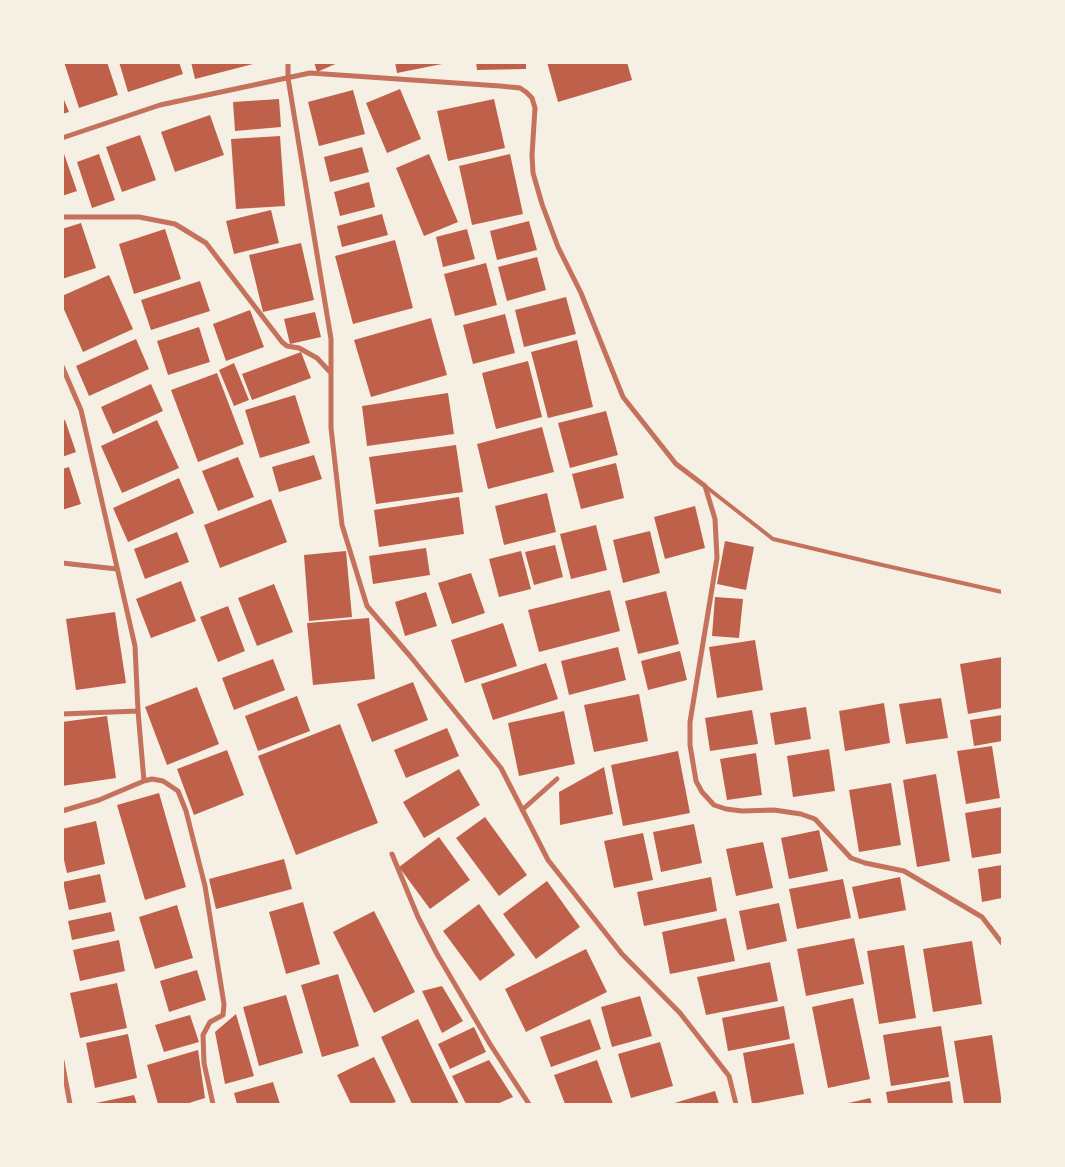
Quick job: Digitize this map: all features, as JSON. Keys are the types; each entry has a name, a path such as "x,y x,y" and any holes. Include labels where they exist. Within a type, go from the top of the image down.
{"street":[{"path":"288,62 288,78 331,339 331,428 342,525 367,606 501,768 548,860 622,954 680,1013 728,1076 736,1104"},
{"path":"62,138 160,105 310,73 520,88 532,98 535,108 532,155 534,173 542,204 558,246 581,293 622,397 676,464 705,486 715,519 717,558 690,722 690,745 696,781 702,792 714,805 726,809 742,811 774,810 801,814 815,819 851,858 865,863 904,871 982,917 1002,943"},
{"path":"62,217 139,217 175,224 206,243 282,342 287,346 299,348 318,358 332,373"},
{"path":"62,366 81,410 135,646 144,781"},
{"path":"62,563 117,569"},
{"path":"62,714 138,710"},
{"path":"62,812 152,779 163,781 178,791 186,812 205,886 224,1004 223,1015 210,1022 203,1035 204,1063 213,1104"},
{"path":"522,810 557,779"},
{"path":"392,854 418,917 437,954 490,1044 530,1104"},
{"path":"62,1061 70,1104"}],"lane":[{"path":"705,486 773,539 1002,592"}],"building":[{"path":"64,62 107,62 118,95 79,108"},
{"path":"119,62 179,62 183,74 128,92"},
{"path":"191,62 257,62 257,63 195,79"},
{"path":"314,62 340,62 317,72"},
{"path":"395,62 446,62 447,63 397,73"},
{"path":"476,62 526,62 526,69 477,70"},
{"path":"547,62 627,62 632,80 558,102"},
{"path":"400,89 421,139 387,153 366,103"},
{"path":"353,90 365,134 319,146 308,102"},
{"path":"62,95 69,112 62,114"},
{"path":"279,99 281,127 235,131 233,102"},
{"path":"494,99 505,148 448,161 437,111"},
{"path":"210,115 224,155 175,172 161,132"},
{"path":"140,135 156,180 122,192 106,147"},
{"path":"280,136 285,206 236,209 231,139"},
{"path":"362,147 369,172 330,182 324,157"},
{"path":"62,148 77,191 62,196"},
{"path":"99,154 115,200 92,208 77,162"},
{"path":"429,154 458,222 424,236 396,168"},
{"path":"510,154 523,214 472,225 459,166"},
{"path":"369,182 375,207 340,216 334,192"},
{"path":"271,210 279,243 234,254 226,221"},
{"path":"382,214 388,235 342,247 337,226"},
{"path":"529,221 537,250 497,260 490,231"},
{"path":"81,223 96,268 62,279 62,229"},
{"path":"165,229 181,279 134,294 119,244"},
{"path":"467,229 475,259 443,267 436,237"},
{"path":"395,240 413,308 353,324 335,256"},
{"path":"301,243 314,300 263,312 249,255"},
{"path":"537,257 546,290 507,301 498,267"},
{"path":"486,263 497,305 455,316 444,274"},
{"path":"109,275 133,329 83,352 62,305 62,296"},
{"path":"200,281 210,311 151,330 141,300"},
{"path":"566,297 576,334 524,347 515,310"},
{"path":"250,310 264,347 226,361 213,324"},
{"path":"315,312 321,337 290,344 284,319"},
{"path":"505,314 515,353 473,364 463,325"},
{"path":"431,318 447,375 371,397 354,340"},
{"path":"199,327 210,362 168,375 157,341"},
{"path":"136,339 149,369 89,396 76,366"},
{"path":"577,340 593,407 548,418 531,352"},
{"path":"301,352 311,378 252,400 242,374"},
{"path":"528,361 542,417 496,429 482,373"},
{"path":"234,363 249,400 234,406 219,370"},
{"path":"217,373 244,444 198,462 171,390"},
{"path":"151,384 163,411 113,434 101,407"},
{"path":"448,393 454,434 367,446 362,406"},
{"path":"295,395 310,443 260,458 245,410"},
{"path":"606,411 618,455 570,468 558,423"},
{"path":"65,420 76,452 62,457 62,421"},
{"path":"157,420 179,468 122,493 101,446"},
{"path":"542,427 554,472 488,489 477,444"},
{"path":"456,445 463,492 376,504 369,457"},
{"path":"314,455 322,479 279,492 272,467"},
{"path":"238,457 254,497 218,511 202,471"},
{"path":"616,463 624,498 581,509 572,474"},
{"path":"69,467 81,504 62,510 62,469"},
{"path":"179,478 194,513 128,542 113,508"},
{"path":"547,493 556,532 504,545 495,506"},
{"path":"459,497 464,534 379,547 374,510"},
{"path":"271,499 287,542 220,568 204,525"},
{"path":"695,506 705,548 665,559 654,517"},
{"path":"596,525 607,570 571,579 560,534"},
{"path":"650,531 660,573 623,583 613,540"},
{"path":"177,532 189,562 145,579 134,549"},
{"path":"725,541 754,547 746,590 717,584"},
{"path":"555,545 563,577 534,585 525,552"},
{"path":"426,548 430,575 373,584 369,556"},
{"path":"346,551 352,617 309,621 304,555"},
{"path":"521,551 531,589 499,597 489,559"},
{"path":"471,573 485,613 452,624 438,583"},
{"path":"181,581 196,621 151,638 136,599"},
{"path":"274,584 293,632 257,646 238,598"},
{"path":"610,590 620,631 539,652 528,610"},
{"path":"666,591 679,644 638,654 625,601"},
{"path":"426,592 437,626 405,636 395,602"},
{"path":"715,597 743,599 739,638 712,636"},
{"path":"228,606 245,651 218,662 200,617"},
{"path":"115,612 126,683 76,690 66,619"},
{"path":"369,618 375,679 313,685 307,623"},
{"path":"503,623 517,666 465,683 451,640"},
{"path":"755,640 763,690 717,698 709,647"},
{"path":"618,647 626,680 569,695 561,661"},
{"path":"680,651 687,680 648,690 641,661"},
{"path":"1002,657 1002,708 968,714 960,664"},
{"path":"273,659 285,690 234,710 222,678"},
{"path":"546,663 558,699 493,720 481,684"},
{"path":"413,682 428,720 372,742 357,704"},
{"path":"197,687 219,744 167,765 145,707"},
{"path":"639,694 648,741 594,752 584,705"},
{"path":"297,696 310,731 258,751 245,716"},
{"path":"941,698 948,738 906,744 899,704"},
{"path":"884,703 890,743 845,751 839,711"},
{"path":"806,707 811,739 775,745 770,713"},
{"path":"752,710 758,744 710,751 705,718"},
{"path":"564,711 575,764 519,776 508,723"},
{"path":"1002,715 1002,741 974,746 970,720"},
{"path":"107,716 116,778 62,786 62,722"},
{"path":"340,724 378,823 296,855 258,756"},
{"path":"447,728 459,756 406,778 394,750"},
{"path":"992,746 1000,798 966,804 957,751"},
{"path":"829,749 835,791 793,797 787,756"},
{"path":"227,750 244,795 194,815 177,769"},
{"path":"678,751 690,813 623,826 611,765"},
{"path":"756,753 762,795 727,800 720,759"},
{"path":"604,767 613,814 560,825 559,792"},
{"path":"459,769 480,805 424,838 403,802"},
{"path":"936,774 950,861 917,867 903,780"},
{"path":"891,783 901,845 859,852 849,790"},
{"path":"159,793 186,887 145,900 117,805"},
{"path":"1002,807 1002,853 972,858 965,813"},
{"path":"485,817 527,875 499,896 456,838"},
{"path":"96,821 105,864 67,873 62,851 62,829"},
{"path":"694,824 702,863 661,872 653,832"},
{"path":"819,830 828,871 789,879 781,838"},
{"path":"643,833 653,880 614,888 604,841"},
{"path":"439,837 470,880 430,909 399,867"},
{"path":"763,842 773,888 736,896 726,849"},
{"path":"284,859 292,889 216,909 209,879"},
{"path":"1002,865 1002,898 982,902 978,869"},
{"path":"100,874 106,902 69,910 63,882"},
{"path":"711,877 717,911 644,926 637,892"},
{"path":"900,877 906,910 859,919 852,887"},
{"path":"843,879 851,918 797,929 789,889"},
{"path":"547,881 580,927 536,959 503,914"},
{"path":"303,902 320,964 286,974 269,912"},
{"path":"779,903 787,941 747,950 739,911"},
{"path":"479,904 515,955 480,981 443,931"},
{"path":"177,905 193,958 155,969 139,917"},
{"path":"374,911 415,992 374,1013 333,932"},
{"path":"111,912 115,931 72,940 68,921"},
{"path":"726,918 735,961 670,974 662,932"},
{"path":"854,938 864,984 806,996 797,949"},
{"path":"119,940 125,971 80,981 73,950"},
{"path":"972,941 982,1004 933,1012 923,949"},
{"path":"904,945 916,1018 879,1024 867,951"},
{"path":"586,949 607,992 526,1032 505,989"},
{"path":"770,962 778,1001 706,1015 697,977"},
{"path":"197,970 206,1000 169,1012 160,981"},
{"path":"338,974 359,1046 322,1057 301,985"},
{"path":"117,983 127,1028 80,1038 70,993"},
{"path":"442,986 463,1021 442,1033 422,991"},
{"path":"286,995 303,1053 259,1066 243,1007"},
{"path":"640,996 652,1036 612,1047 601,1007"},
{"path":"853,998 870,1079 828,1088 812,1007"},
{"path":"784,1006 790,1039 728,1051 722,1018"},
{"path":"236,1014 254,1076 225,1084 215,1032"},
{"path":"190,1015 199,1042 164,1052 155,1025"},
{"path":"418,1019 459,1104 412,1104 381,1037"},
{"path":"590,1019 601,1049 551,1067 540,1037"},
{"path":"941,1026 949,1077 891,1086 883,1035"},
{"path":"474,1027 486,1052 450,1069 438,1044"},
{"path":"128,1034 137,1078 95,1088 86,1043"},
{"path":"992,1035 1002,1104 964,1104 954,1041"},
{"path":"660,1042 673,1086 631,1098 618,1054"},
{"path":"794,1043 804,1094 752,1104 743,1053"},
{"path":"198,1050 205,1098 186,1104 158,1104 147,1065"},
{"path":"374,1057 396,1102 389,1104 351,1104 337,1075"},
{"path":"489,1060 513,1097 497,1104 466,1104 452,1076"},
{"path":"597,1060 613,1104 565,1104 554,1075"},
{"path":"950,1081 953,1104 888,1104 886,1092"},
{"path":"273,1082 280,1104 237,1104 234,1093"},
{"path":"715,1091 719,1104 671,1104"},
{"path":"134,1095 137,1104 96,1104 96,1103"},
{"path":"870,1098 872,1104 844,1104"}]}
